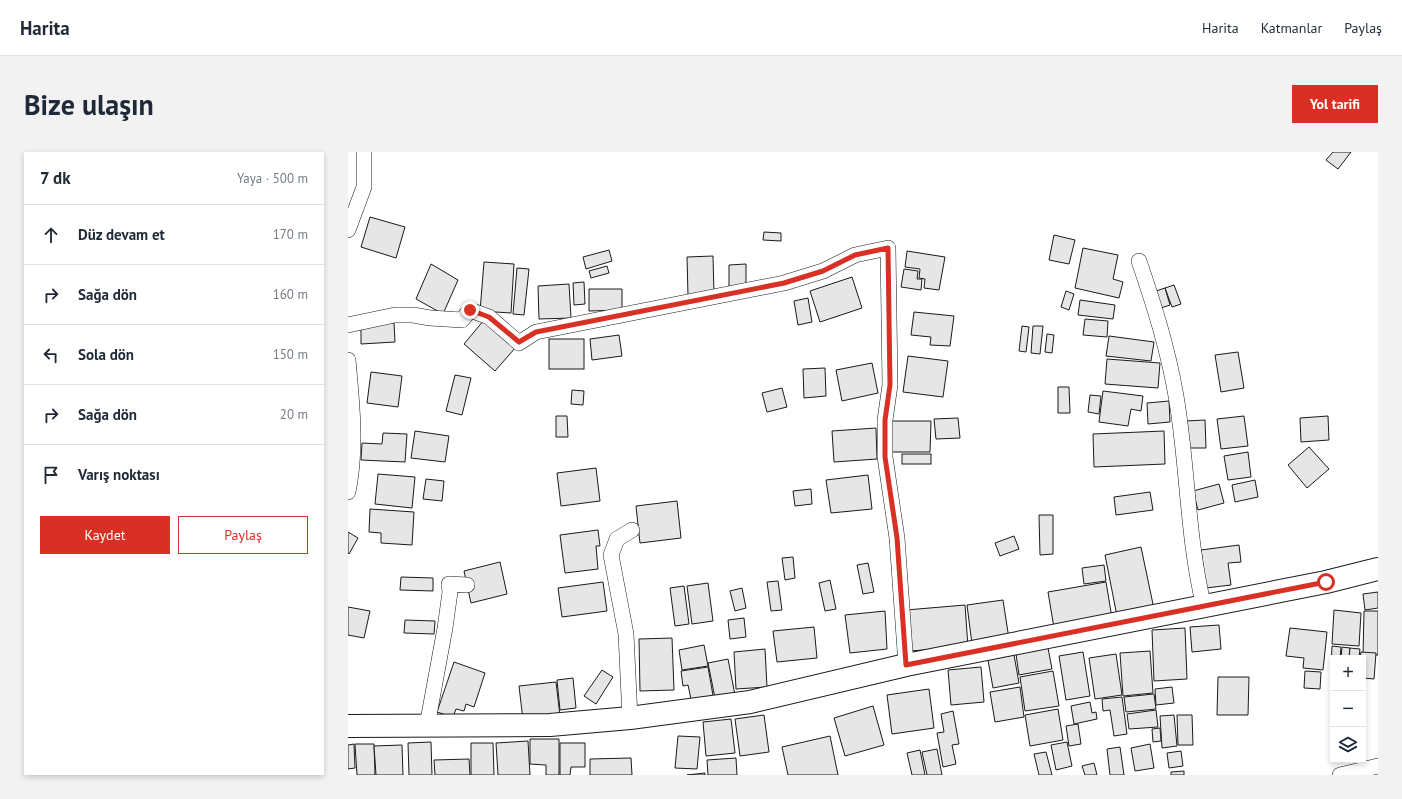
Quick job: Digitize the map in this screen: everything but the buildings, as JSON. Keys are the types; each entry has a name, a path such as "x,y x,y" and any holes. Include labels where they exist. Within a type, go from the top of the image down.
{"street":[{"path":"348,230 364,187 364,152"},
{"path":"348,325 394,315 413,315 430,318 462,320 470,310 489,317 519,342 536,332 784,283 823,271 855,255 888,248 890,385 885,420 885,457 897,538 906,665"},
{"path":"1140,261 1163,335 1176,396 1197,577 1204,607"},
{"path":"348,360 353,422 353,467 348,492"},
{"path":"630,718 626,634 611,555 617,539 632,530"},
{"path":"348,726 550,725 630,718 750,702 906,665 1204,607 1326,582 1378,569"},
{"path":"427,726 446,628 450,592 449,584 467,585"},
{"path":"1340,775 1378,766"}],"route":[{"path":"470,310 489,317 501,329 519,342 536,332 630,315 784,283 823,271 855,255 888,248 890,385 885,420 885,457 897,538 906,665 1326,582"}]}
